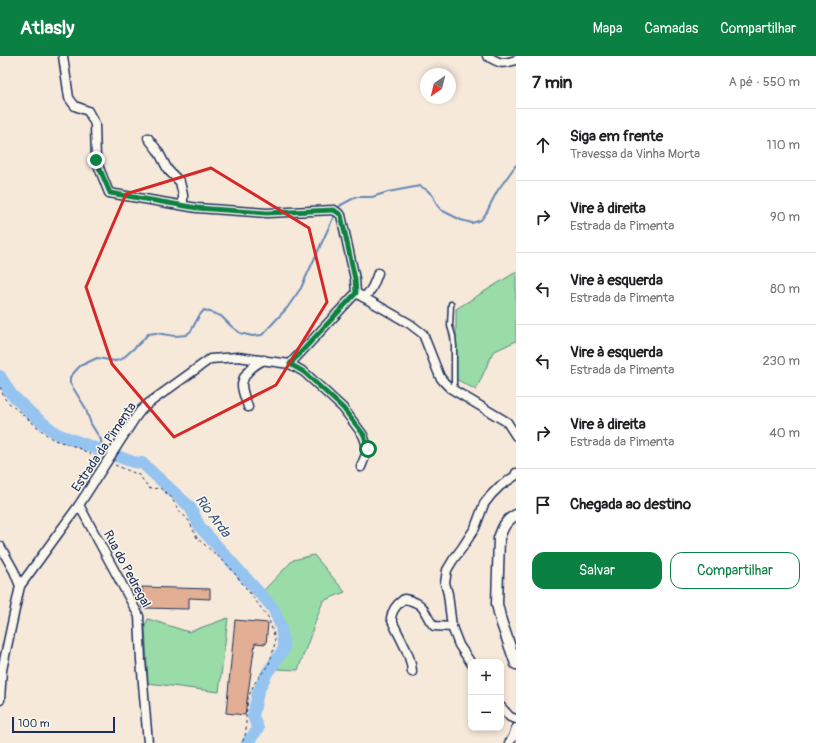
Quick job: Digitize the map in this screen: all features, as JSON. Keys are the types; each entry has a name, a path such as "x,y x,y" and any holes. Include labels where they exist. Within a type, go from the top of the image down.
{"street":[{"path":"63,56 69,98 75,106 88,111 95,124 96,160 110,193 197,208 267,213 334,210 341,215 360,295 410,324 423,334 440,376 444,382 450,388 507,422 516,436"},
{"path":"487,56 502,63 516,60"},
{"path":"148,138 158,151 168,170 180,182 183,194 183,205"},
{"path":"361,467 368,449 364,435 343,408 304,372 290,364 360,295 368,294 371,291 378,273"},
{"name":"Estrada da Pimenta","path":"0,700 2,670 20,586 80,505 141,410 210,359 238,357 290,364"},
{"path":"248,407 242,387 244,378 250,369 264,360"},
{"path":"468,659 459,645 452,627 448,594 445,583 447,570 475,528 484,504 500,486 516,474"},
{"name":"Rua do Pedregal","path":"80,505 139,616 148,743"},
{"path":"516,515 508,520 502,528 499,538 497,604 501,621 516,664"},
{"path":"0,546 20,586"},
{"path":"412,672 407,652 391,618 392,612 400,602 404,599 418,603 424,608 430,622 434,626 452,627"},
{"path":"504,710 510,717 516,719"},
{"path":"509,743 516,728"}],"lane":[{"path":"451,304 450,326 454,346 454,384 456,391"}],"path":[{"path":"0,387 5,399 9,403 54,440 74,446 139,475 150,489 160,488 171,497 178,509 189,521 197,538 230,566 268,617 275,638 274,648 269,664 254,684 248,698 246,736 242,743"}],"highlighted area":[{"path":"211,168 309,228 327,302 276,385 174,437 112,364 86,287 126,194"}],"green space":[{"path":"516,272 516,341 493,352 476,390 456,379 456,309"},
{"path":"314,555 345,592 323,601 298,670 277,669 286,650 284,626 275,606 262,592 293,560"},
{"path":"228,618 219,692 148,683 145,626 148,619 189,632"}],"building":[{"path":"142,587 210,589 210,599 189,598 189,609 142,608"},
{"path":"235,620 268,623 266,644 255,643 245,715 226,713"}],"waterway":[{"path":"339,207 356,197 372,197 388,192 420,186 433,196 441,210 461,220 472,223 481,220 487,212 498,190 516,165"},
{"path":"102,451 101,440 91,424 85,407 70,383 70,377 80,366 97,358 115,361 122,359 148,334 156,333 175,336 186,335 191,331 204,310 221,316 240,333 252,336 262,335 287,308 301,288 334,216"},
{"name":"Rio Arda","path":"0,376 11,394 33,415 57,434 133,462 142,463 190,507 200,527 273,608 281,627 284,649 267,673 258,692 253,716 258,729 247,743"}],"route":[{"path":"96,160 110,193 197,208 267,213 334,210 341,215 355,279 356,293 290,364 304,372 343,408 364,435 368,449"}]}
